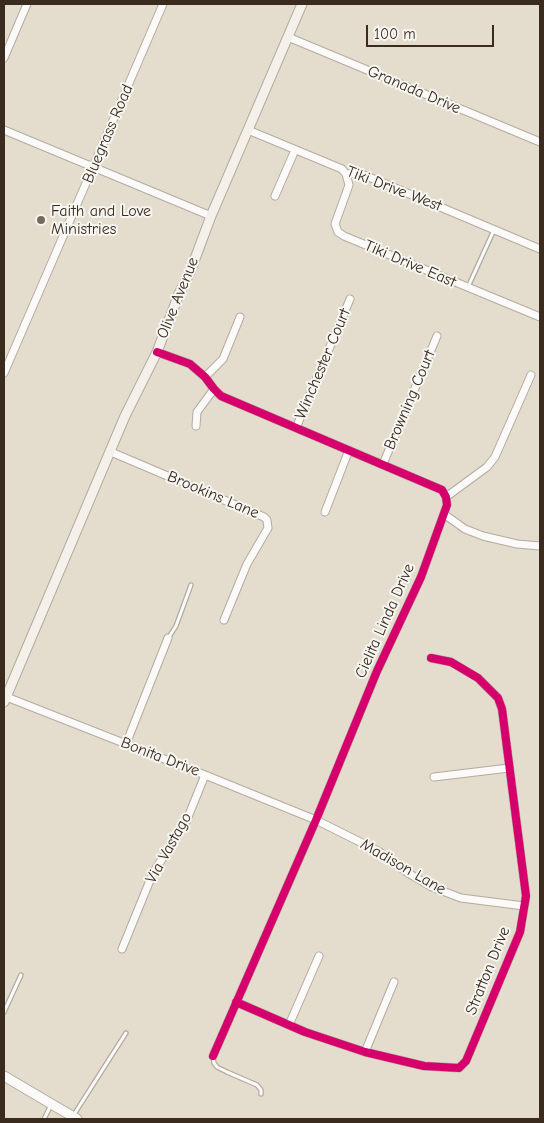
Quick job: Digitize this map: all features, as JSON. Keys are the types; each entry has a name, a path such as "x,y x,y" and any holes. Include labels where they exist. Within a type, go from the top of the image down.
{"main road":[{"name":"Olive Avenue","path":"4,698 126,416 157,352 179,294 190,272 210,216 302,4"}],"street":[{"path":"4,58 27,4"},
{"name":"Bluegrass Road","path":"4,374 163,4"},
{"name":"Granada Drive","path":"288,37 540,142"},
{"path":"4,130 210,216"},
{"name":"Tiki Drive West","path":"248,130 342,169 346,174 358,173 369,177 540,249"},
{"path":"275,196 296,150"},
{"name":"Tiki Drive East","path":"346,174 349,185 335,224 338,232 540,317"},
{"name":"Winchester Court","path":"296,428 350,299"},
{"path":"205,377 223,359 240,317"},
{"name":"Browning Court","path":"383,464 437,336"},
{"path":"157,352 190,364 205,377 221,396 442,490 446,497 487,467 495,457 531,375"},
{"path":"196,426 197,412 214,388"},
{"path":"325,512 349,450"},
{"name":"Brookins Lane","path":"111,452 264,517 267,520 268,528 247,564 224,620"},
{"name":"Cielita Linda Drive","path":"213,1056 316,820 376,671 421,577 447,505 446,497"},
{"path":"444,514 465,529 482,536 517,544 540,546"},
{"path":"126,744 168,638"},
{"name":"Stratton Drive","path":"236,1002 305,1032 364,1052 424,1066 460,1068 466,1061 520,932 526,896 502,709 498,698 478,678 451,662 431,658"},
{"name":"Bonita Drive","path":"4,698 126,744 316,820"},
{"path":"434,777 509,768"},
{"name":"Via Vastago","path":"122,949 153,873 186,822 205,775"},
{"name":"Madison Lane","path":"316,820 378,851 408,873 432,887 461,898 524,906"},
{"path":"289,1025 319,956"},
{"path":"364,1052 394,982"},
{"path":"4,1076 74,1118"}],"lane":[{"path":"468,288 494,230"},
{"path":"168,638 176,626 192,585"},
{"path":"4,1012 21,975"},
{"path":"74,1118 126,1033"},
{"path":"213,1056 217,1067 257,1085 261,1090 261,1094"},
{"path":"44,1119 51,1104"}],"cycle path":[{"path":"157,352 190,364 205,377 221,396 442,490 446,497 447,505 421,577 377,671 316,820 213,1056"},
{"path":"236,1002 305,1032 365,1052 424,1066 459,1068 466,1061 520,932 526,896 502,709 498,698 478,678 451,662 431,658"}],"place":[{"name":"Faith and Love Ministries","path":"41,220"}]}
